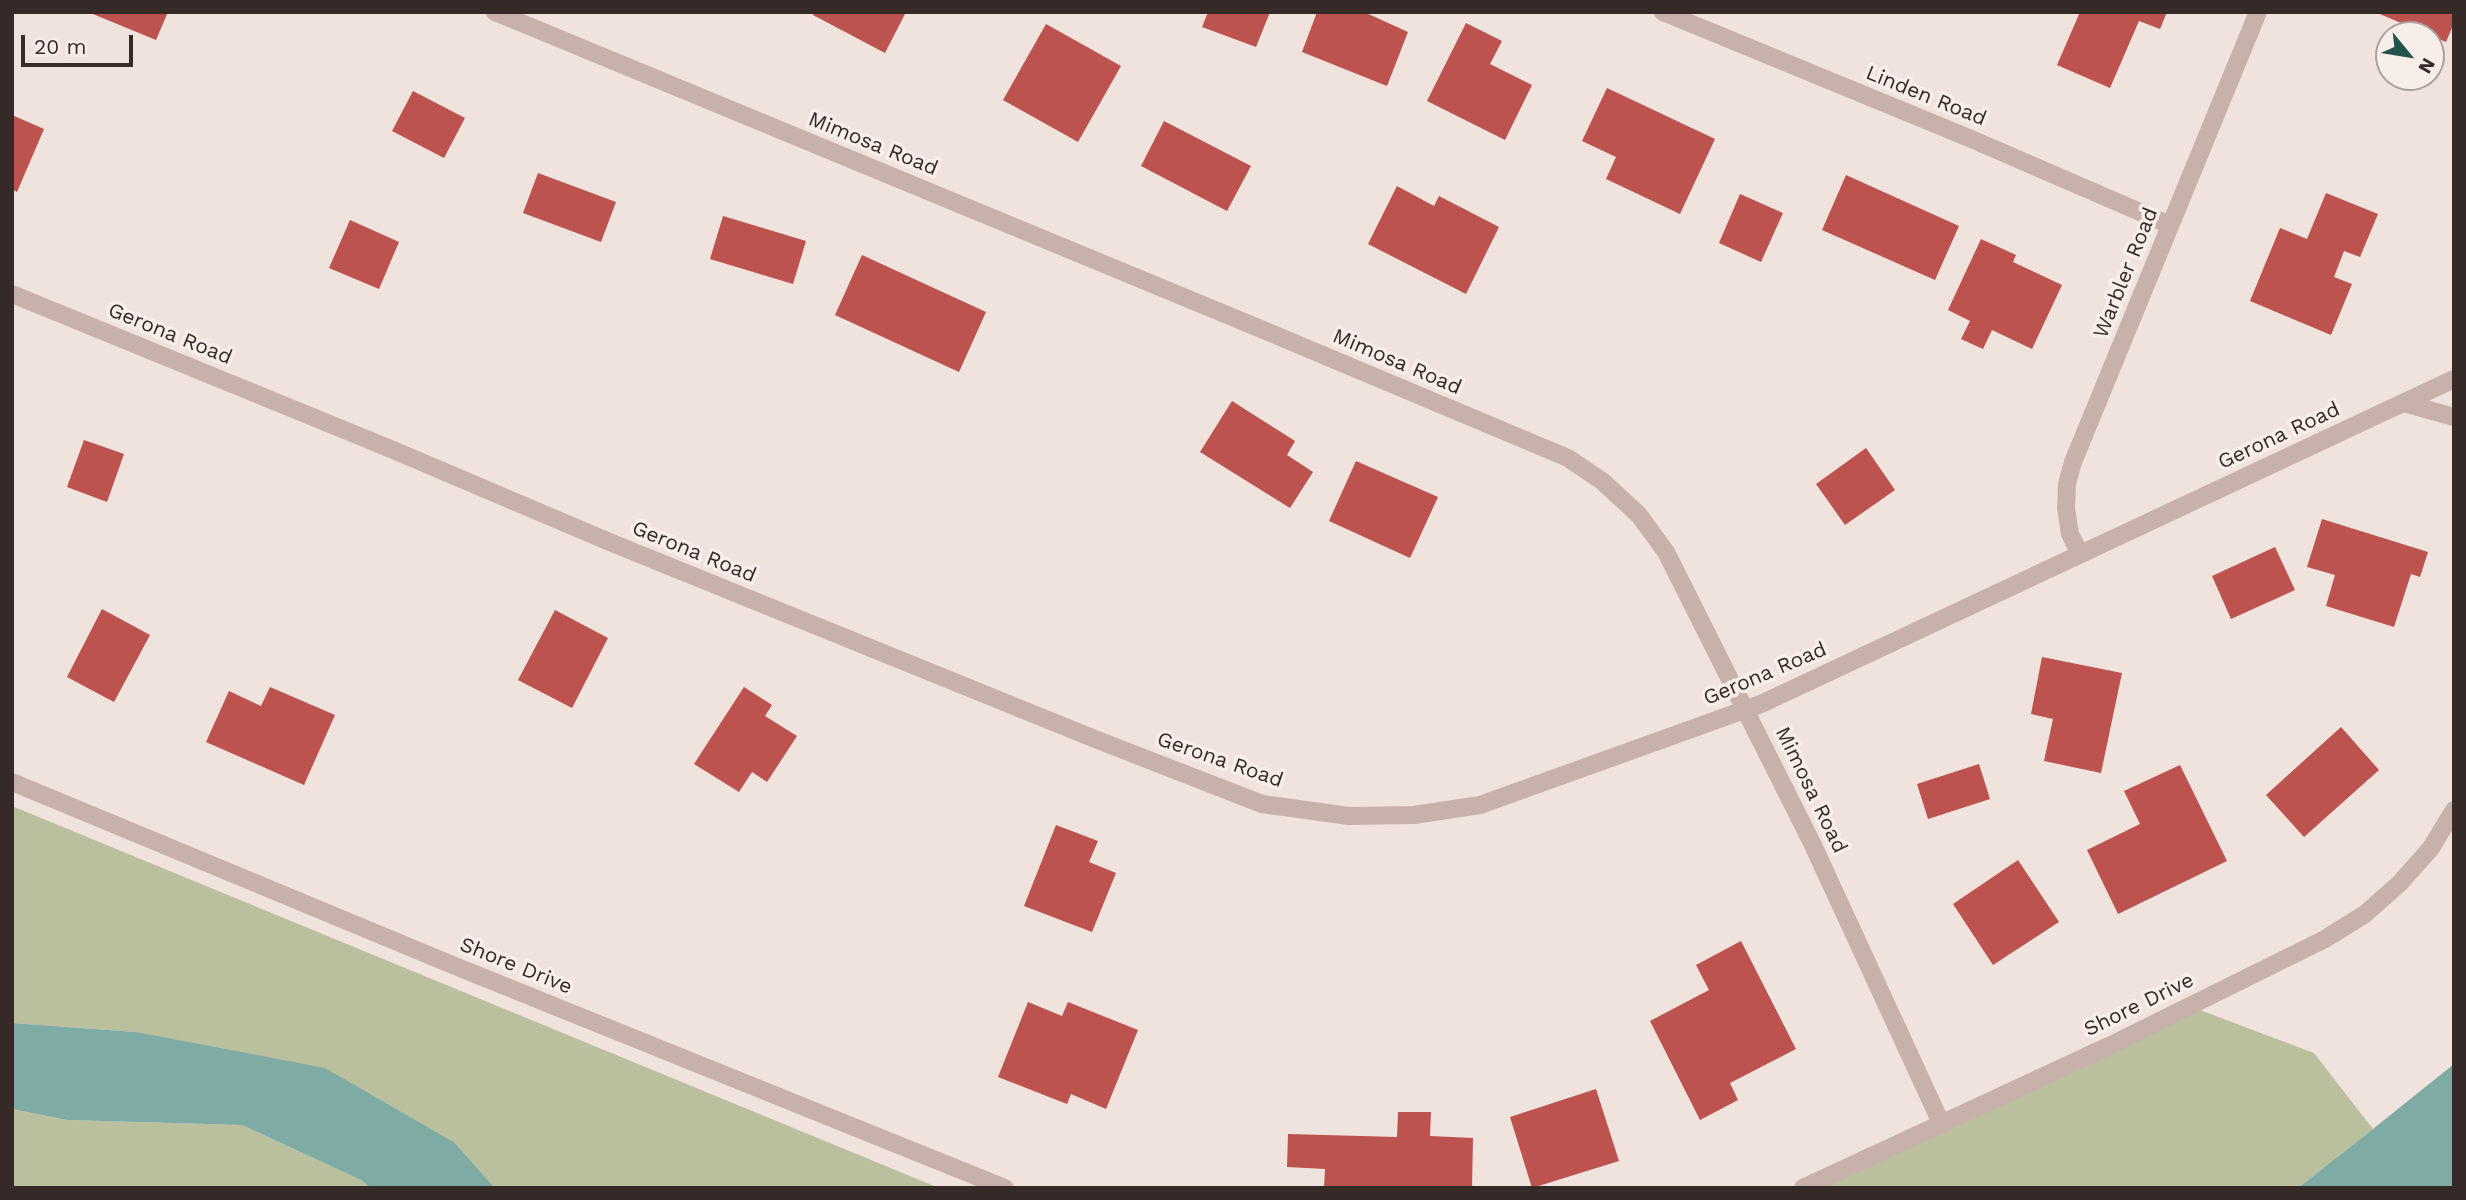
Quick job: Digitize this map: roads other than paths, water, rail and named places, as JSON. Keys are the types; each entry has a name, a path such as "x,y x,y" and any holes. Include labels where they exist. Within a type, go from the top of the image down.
{"street":[{"name":"Mimosa Road","path":"495,12 1261,328 1568,458 1602,481 1639,515 1667,552 1818,855 1942,1125"},
{"name":"Linden Road","path":"1663,12 1969,138 2170,225"},
{"name":"Warbler Road","path":"2080,554 2070,534 2066,508 2067,484 2073,462 2258,12"},
{"name":"Gerona Road","path":"12,295 1095,739 1262,804 1349,817 1414,815 1479,805 1747,709 2454,380"},
{"path":"2404,403 2454,417"},
{"name":"Shore Drive","path":"12,782 455,966 1006,1188"},
{"name":"Shore Drive","path":"1803,1188 2111,1045 2325,939 2365,914 2400,883 2431,848 2454,810"}],"water":[{"path":"12,1023 136,1032 325,1068 455,1143 495,1188 371,1188 361,1180 242,1125 67,1120 12,1109"},
{"path":"2454,1064 2454,1188 2298,1188 2373,1129"}]}
